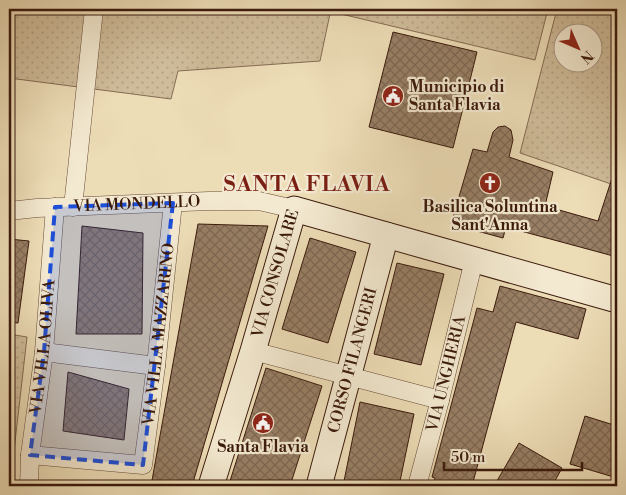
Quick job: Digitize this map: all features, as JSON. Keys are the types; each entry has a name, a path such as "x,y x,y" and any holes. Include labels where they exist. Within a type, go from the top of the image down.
{"street":[{"path":"73,206 94,9"},
{"name":"VIA MONDELLO","path":"9,211 173,202 259,201 294,209"},
{"name":"VIA VILLA MAZZARINO","path":"30,455 144,465 173,202"},
{"name":"VIA VILLA OLIVA","path":"29,486 30,455 44,352 55,207"},
{"name":"VIA CONSOLARE","path":"212,486 294,209 474,260 614,294"},
{"name":"CORSO FILANGERI","path":"319,486 386,235"},
{"name":"VIA UNGHERIA","path":"418,486 474,260"},
{"path":"253,351 440,400"},
{"path":"44,352 156,366"}],"highlighted area":[{"path":"173,203 143,465 30,455 44,352 55,207"}],"shaded area":[{"path":"9,9 331,9 320,61 178,71 171,99 9,78"},
{"path":"342,9 548,9 535,60 341,14"},
{"path":"557,9 617,9 617,186 520,153"},
{"path":"9,334 27,337 10,486 9,486"}],"building":[{"name":"Municipio di Santa Flavia","path":"393,32 477,52 453,148 369,127"},
{"path":"505,126 511,130 513,140 509,157 553,172 545,206 598,221 614,172 617,172 617,257 506,227 503,238 451,224 473,149 487,152 493,132 498,127"},
{"path":"198,224 268,226 192,486 151,486"},
{"path":"82,226 143,233 142,334 76,334"},
{"path":"310,238 356,252 328,343 282,329"},
{"path":"9,239 29,241 18,323 9,322"},
{"path":"397,263 444,274 421,365 374,354"},
{"path":"500,286 586,309 578,339 516,322 472,486 433,486 435,478 432,477 477,308 493,312"},
{"path":"266,368 322,386 290,486 247,486 230,481"},
{"path":"68,372 129,389 124,440 63,431"},
{"path":"360,402 414,414 399,486 343,486"},
{"path":"585,416 617,426 617,478 570,464"},
{"path":"519,443 562,468 552,486 494,486"}],"place":[{"name":"Municipio di Santa Flavia","path":"393,96"},
{"name":"Basilica Soluntina Sant'Anna","path":"490,183"},
{"name":"Santa Flavia","path":"263,423"}],"district":[{"name":"SANTA FLAVIA","path":"307,185"}]}
